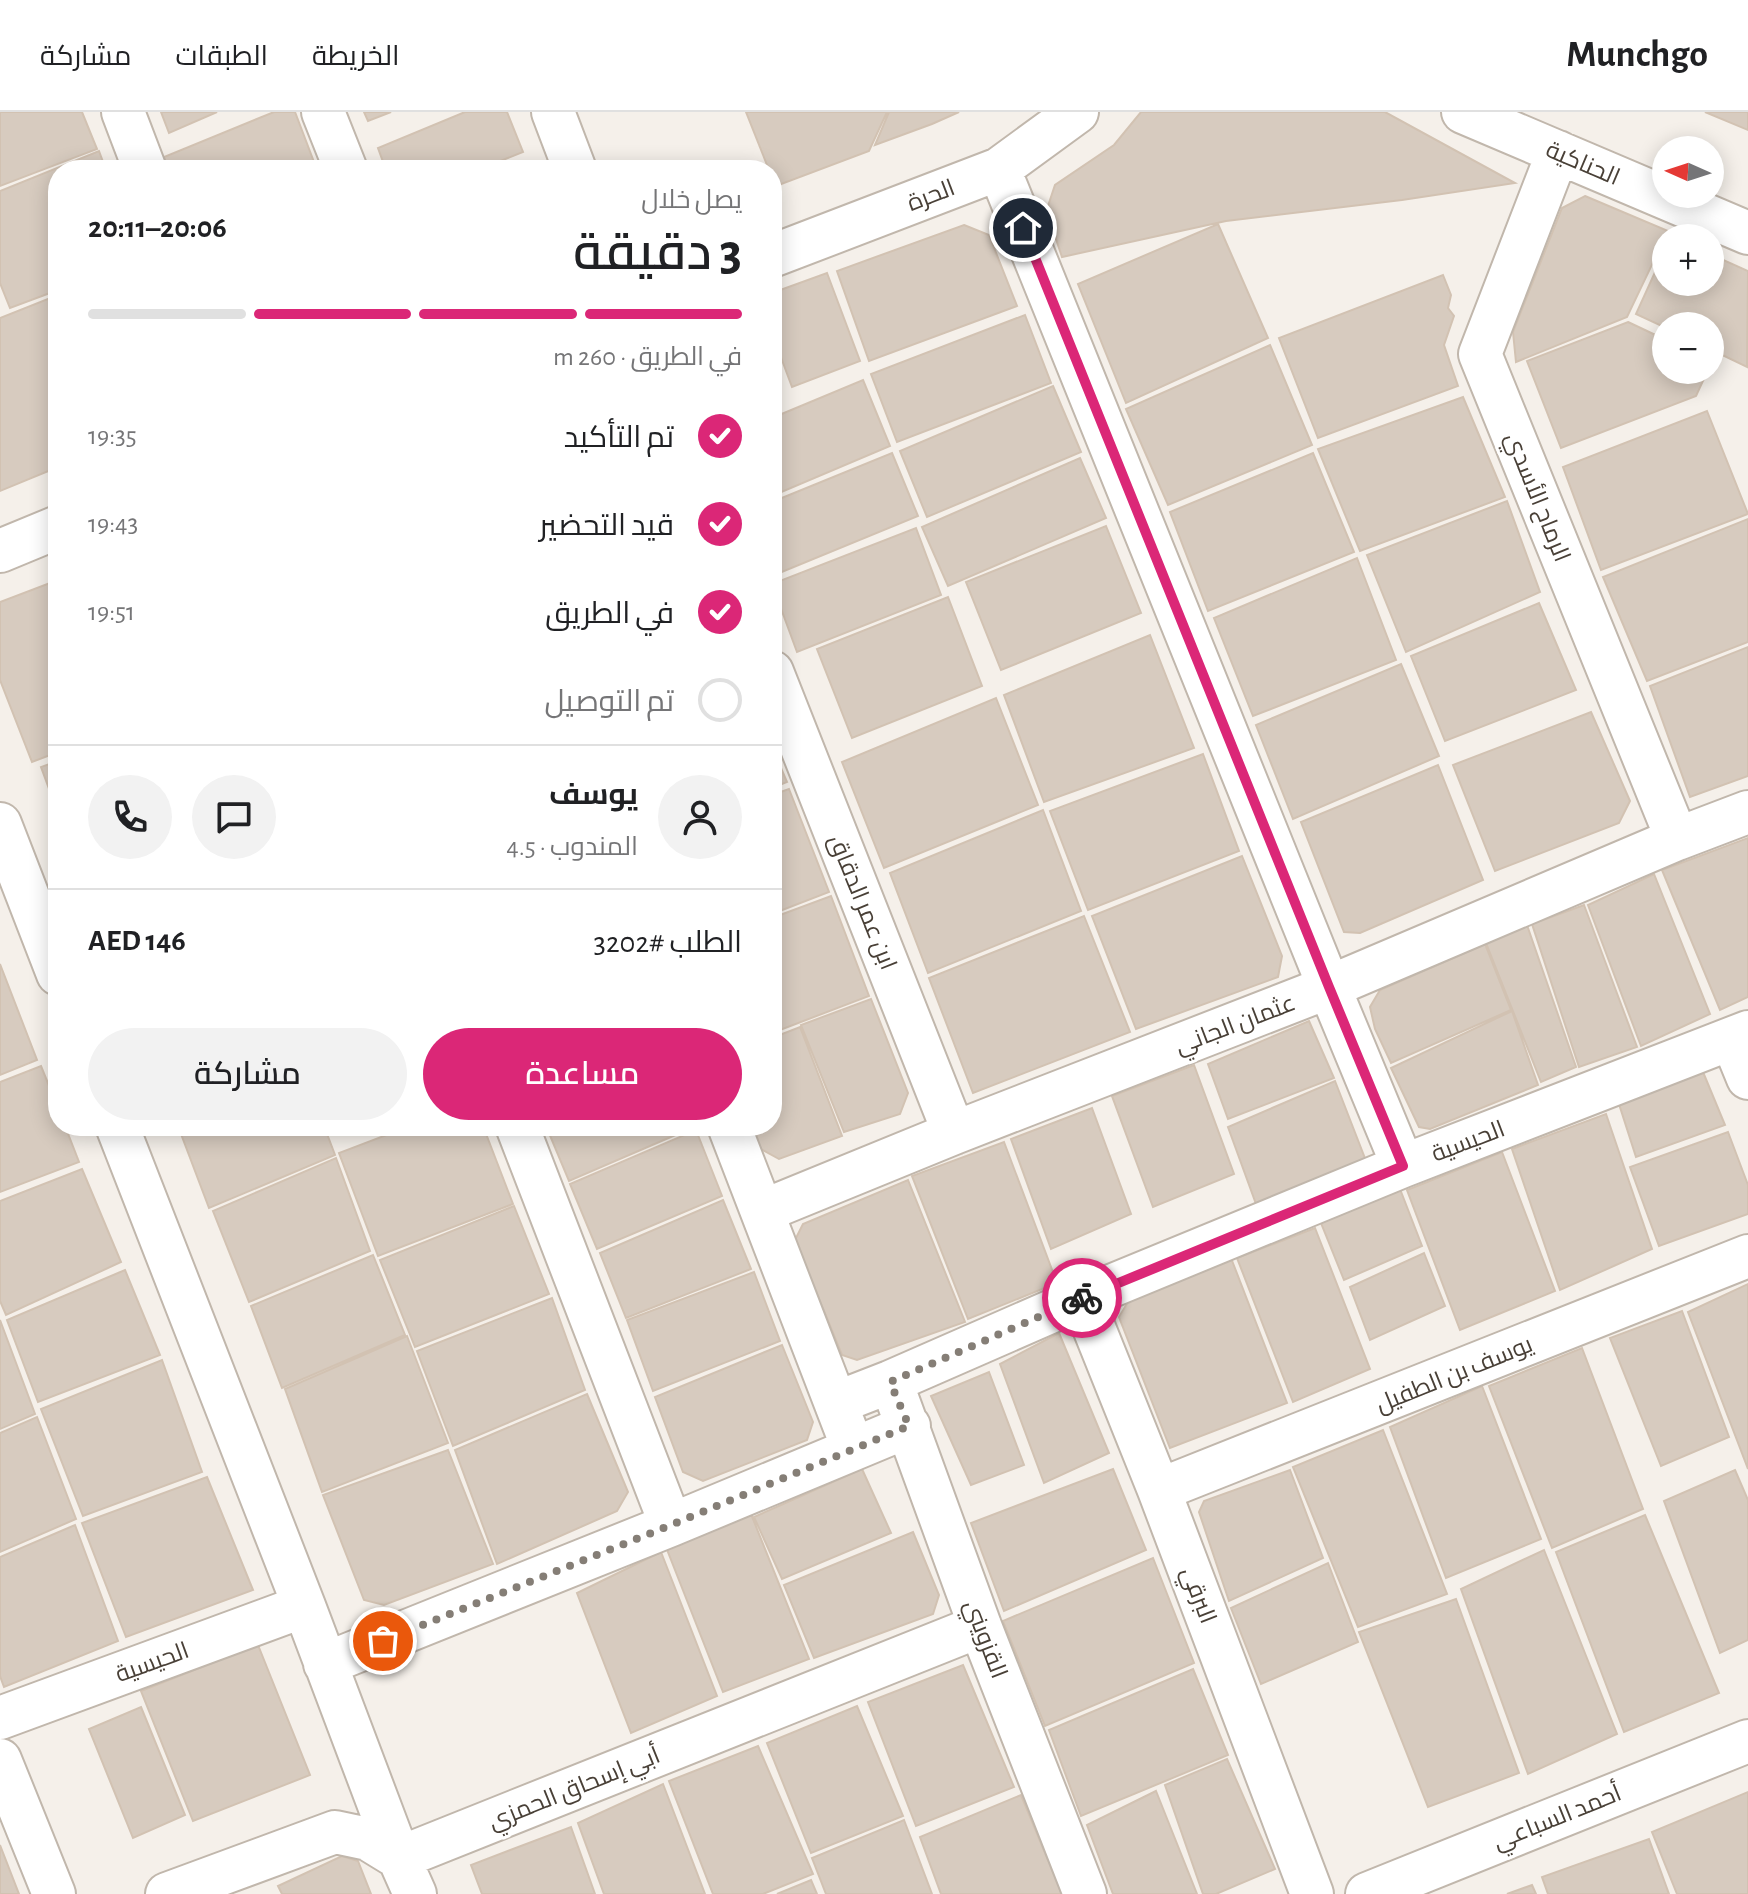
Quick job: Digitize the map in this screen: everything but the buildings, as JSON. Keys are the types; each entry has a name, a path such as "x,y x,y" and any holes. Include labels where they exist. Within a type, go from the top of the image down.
{"street":[{"path":"123,112 141,160"},
{"path":"323,112 342,160"},
{"path":"553,112 571,160"},
{"name":"الحرة","path":"782,252 999,169 1077,112"},
{"name":"الحناكية","path":"1463,112 1748,233"},
{"name":"الرماح الأسدي","path":"1558,152 1480,354 1677,839"},
{"path":"999,169 1403,1166"},
{"path":"0,551 48,531"},
{"name":"ابن عمر الدقاق","path":"782,697 954,1133"},
{"name":"عثمان الجاني","path":"763,1211 1329,987 1677,839 1748,812"},
{"path":"0,824 48,948"},
{"path":"1740,1036 1748,1078"},
{"name":"الحيسية","path":"836,1403 1403,1166 1740,1036"},
{"path":"121,1136 407,1876"},
{"path":"521,1136 671,1525"},
{"path":"733,1136 854,1449"},
{"name":"يوسف بن الطفيل","path":"1159,1490 1748,1256"},
{"name":"البرقي","path":"1082,1298 1159,1490 1312,1894"},
{"name":"القزويني","path":"890,1382 909,1426 980,1626 1085,1894"},
{"path":"325,1664 909,1426"},
{"name":"الحيسية","path":"0,1718 304,1606"},
{"name":"أبي إسحاق الحمزي","path":"407,1876 980,1626"},
{"name":"أحمد السباعي","path":"1367,1894 1748,1741"},
{"path":"0,1760 54,1894"},
{"path":"167,1894 335,1832 368,1839 407,1876"}],"way so far":[{"path":"383,1641 909,1426 890,1382 1082,1298"}],"route":[{"path":"1023,228 1403,1166 1082,1298"}]}
